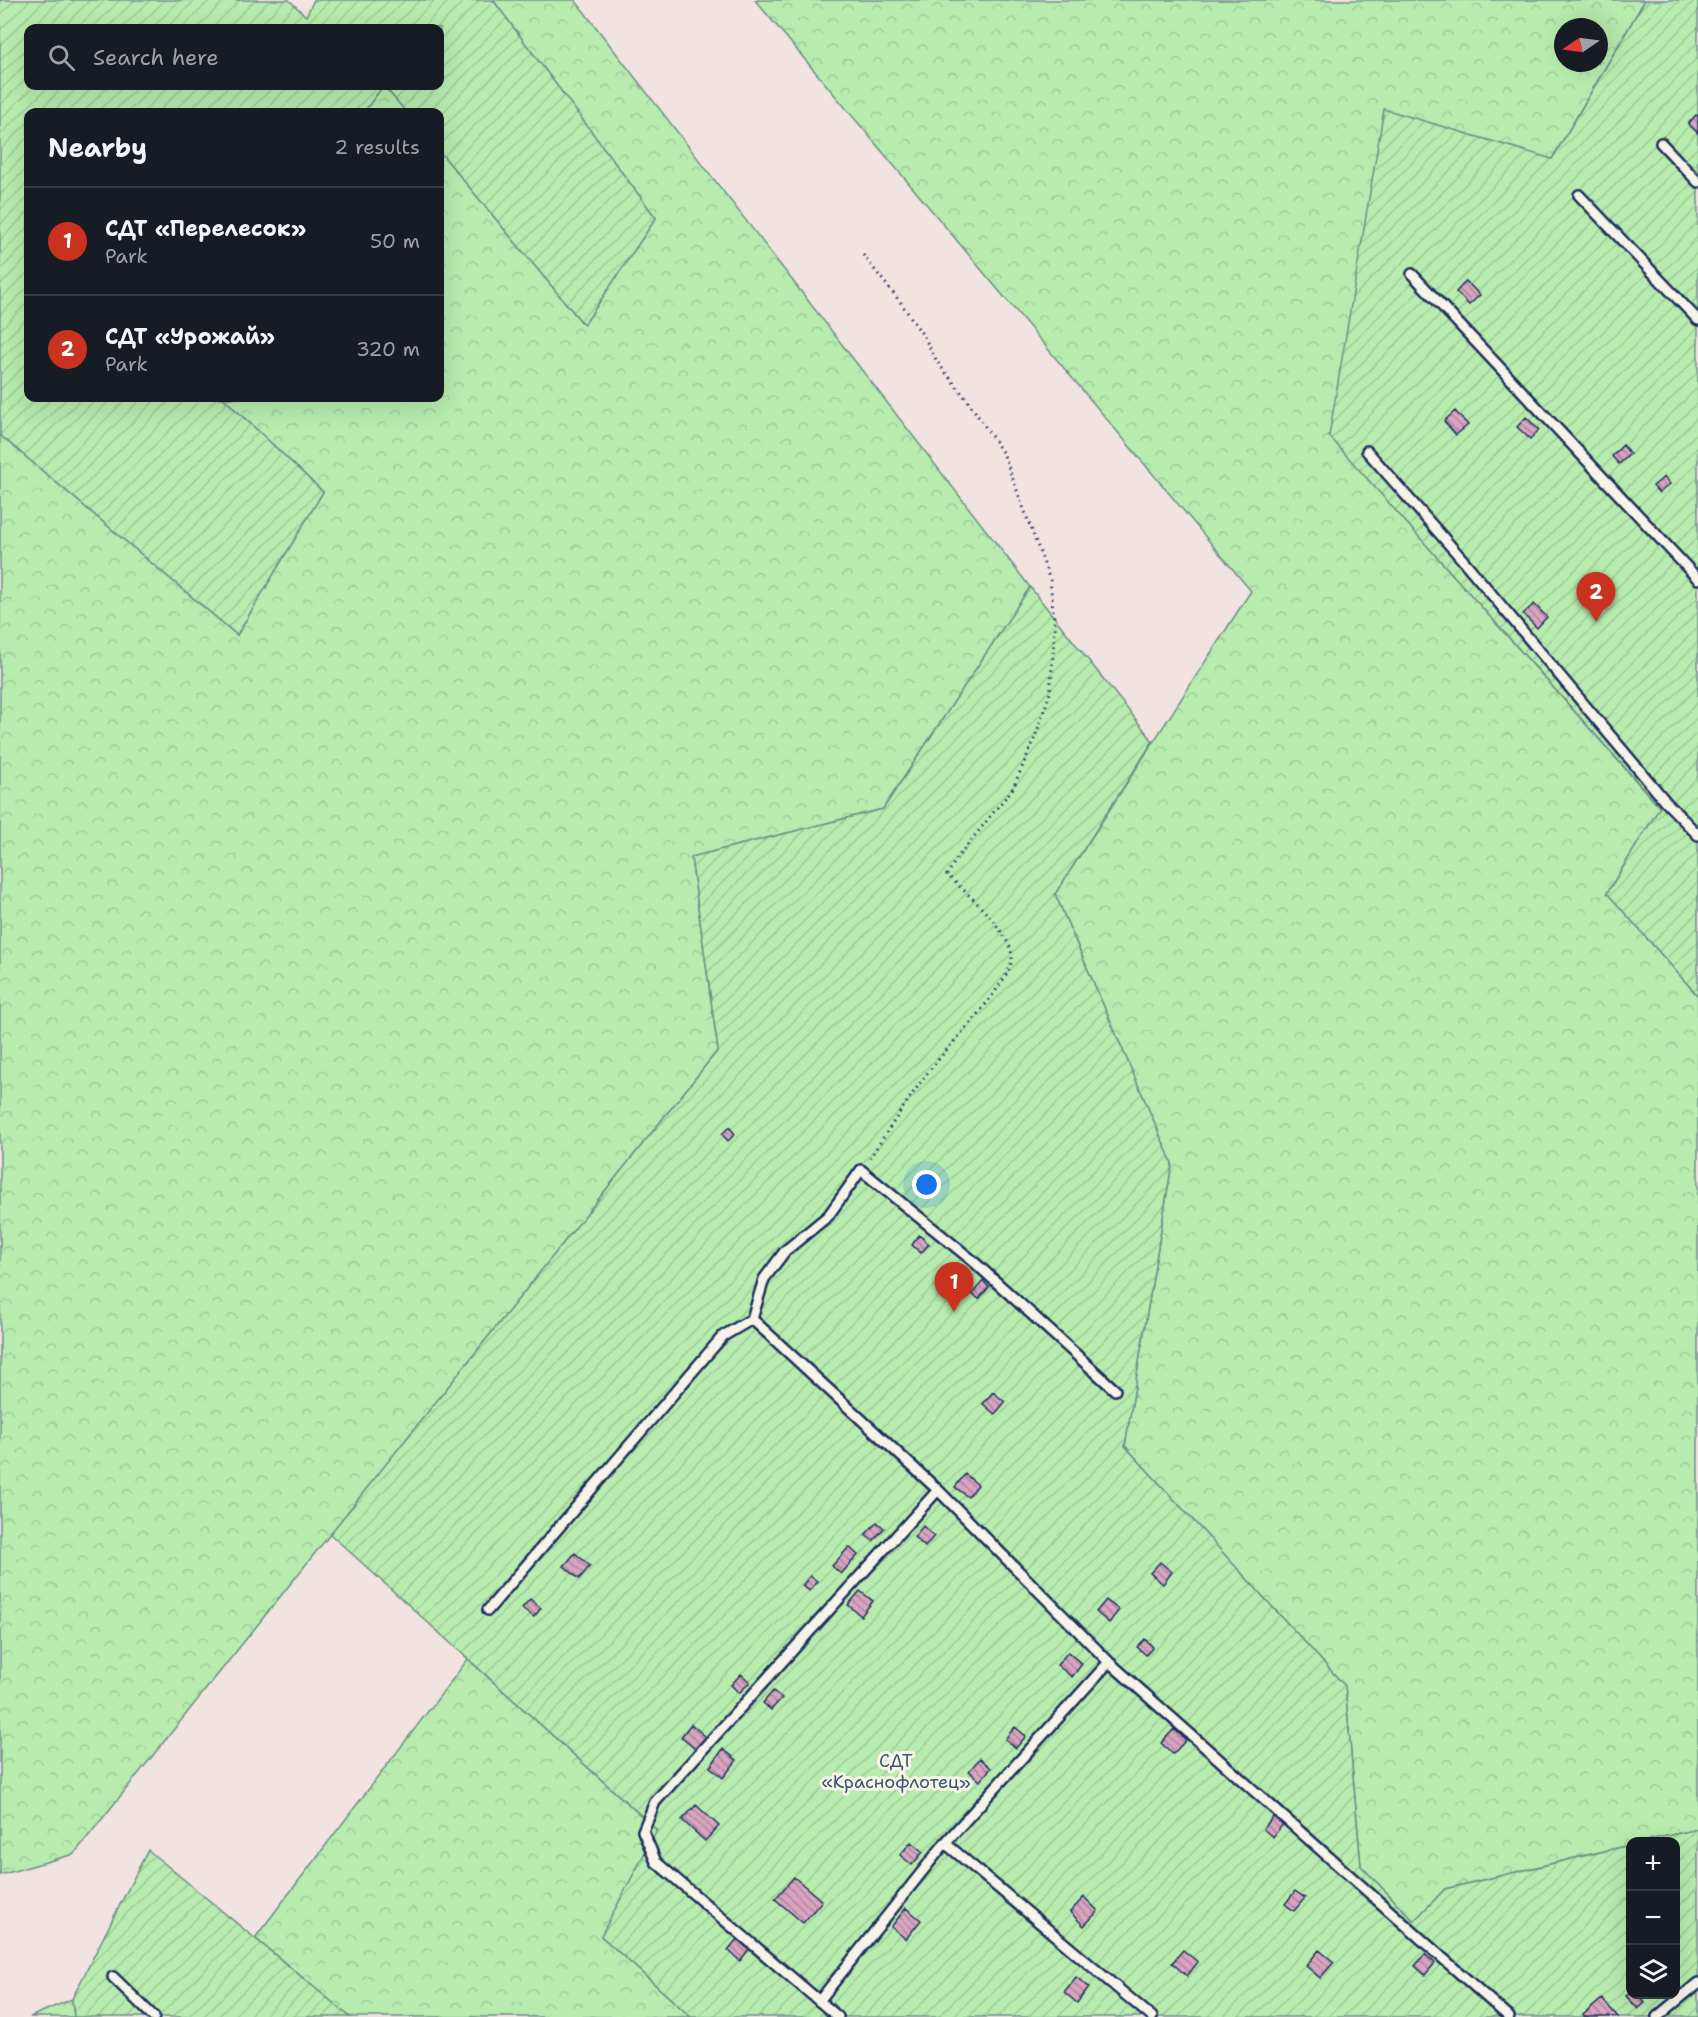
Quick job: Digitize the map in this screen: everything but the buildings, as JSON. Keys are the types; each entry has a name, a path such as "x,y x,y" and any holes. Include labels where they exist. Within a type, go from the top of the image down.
{"lane":[{"path":"1661,143 1698,182"},
{"path":"1579,195 1698,320"},
{"path":"1412,274 1698,579"},
{"path":"1367,451 1666,802 1698,835"},
{"path":"488,1610 723,1336 753,1319 764,1279 785,1251 828,1216 861,1170 973,1261 1115,1390"},
{"path":"753,1319 938,1490 1108,1662 1509,2017"},
{"path":"838,2017 656,1862 643,1831 655,1802 938,1490"},
{"path":"819,2001 945,1843 1108,1662"},
{"path":"945,1843 1152,2017"},
{"path":"113,1977 154,2017"},
{"path":"1657,2017 1698,1983"}],"path":[{"path":"861,1170 926,1074 1004,980 1012,957 1005,935 970,896 947,875 957,858 1013,788 1034,740 1050,693 1055,628 1050,580 1004,456 968,401 938,363 901,303 863,255"}],"green space":[{"path":"0,0 289,0 306,16 314,0 493,0 656,218 584,325 444,157 444,108 403,108 387,90 444,90 444,24 24,24 24,90 380,90 367,108 24,108 24,402 227,402 323,492 237,635 0,435"},
{"path":"493,0 575,0 1030,587 883,809 691,857 718,1050 74,1854 0,1875 0,435 237,635 323,492 227,402 444,402 444,157 584,325 656,218"},
{"path":"755,0 1645,0 1608,63 1608,18 1554,18 1554,72 1603,72 1552,159 1329,435 1660,808 1607,893 1698,996 1698,1829 1663,1837 1626,1837 1626,1846 1445,1889 1414,1921 1361,1866 1345,1686 1125,1446 1172,1163 1055,894 1251,591"},
{"path":"1645,0 1698,0 1698,996 1607,893 1660,807 1329,436 1384,109 1552,159 1603,72 1608,72 1608,63"},
{"path":"380,90 387,90 403,108 367,108"},
{"name":"СДТ «Краснофлотец»","path":"1030,587 1153,741 1055,894 1172,1163 1125,1446 1345,1686 1361,1866 1414,1921 1445,1889 1626,1846 1626,1999 1680,1999 1680,1837 1663,1837 1698,1829 1698,2017 691,2017 601,1936 657,1830 330,1534 718,1050 691,857 883,809"},
{"path":"468,1659 657,1830 601,1936 691,2017 350,2017 255,1938"},
{"path":"148,1850 350,2017 74,2017 72,1999"},
{"path":"72,1999 74,2017 30,2017"}],"place":[{"name":"СДТ «Урожай»","path":"1596,622"},
{"name":"СДТ «Перелесок»","path":"954,1312"}]}
